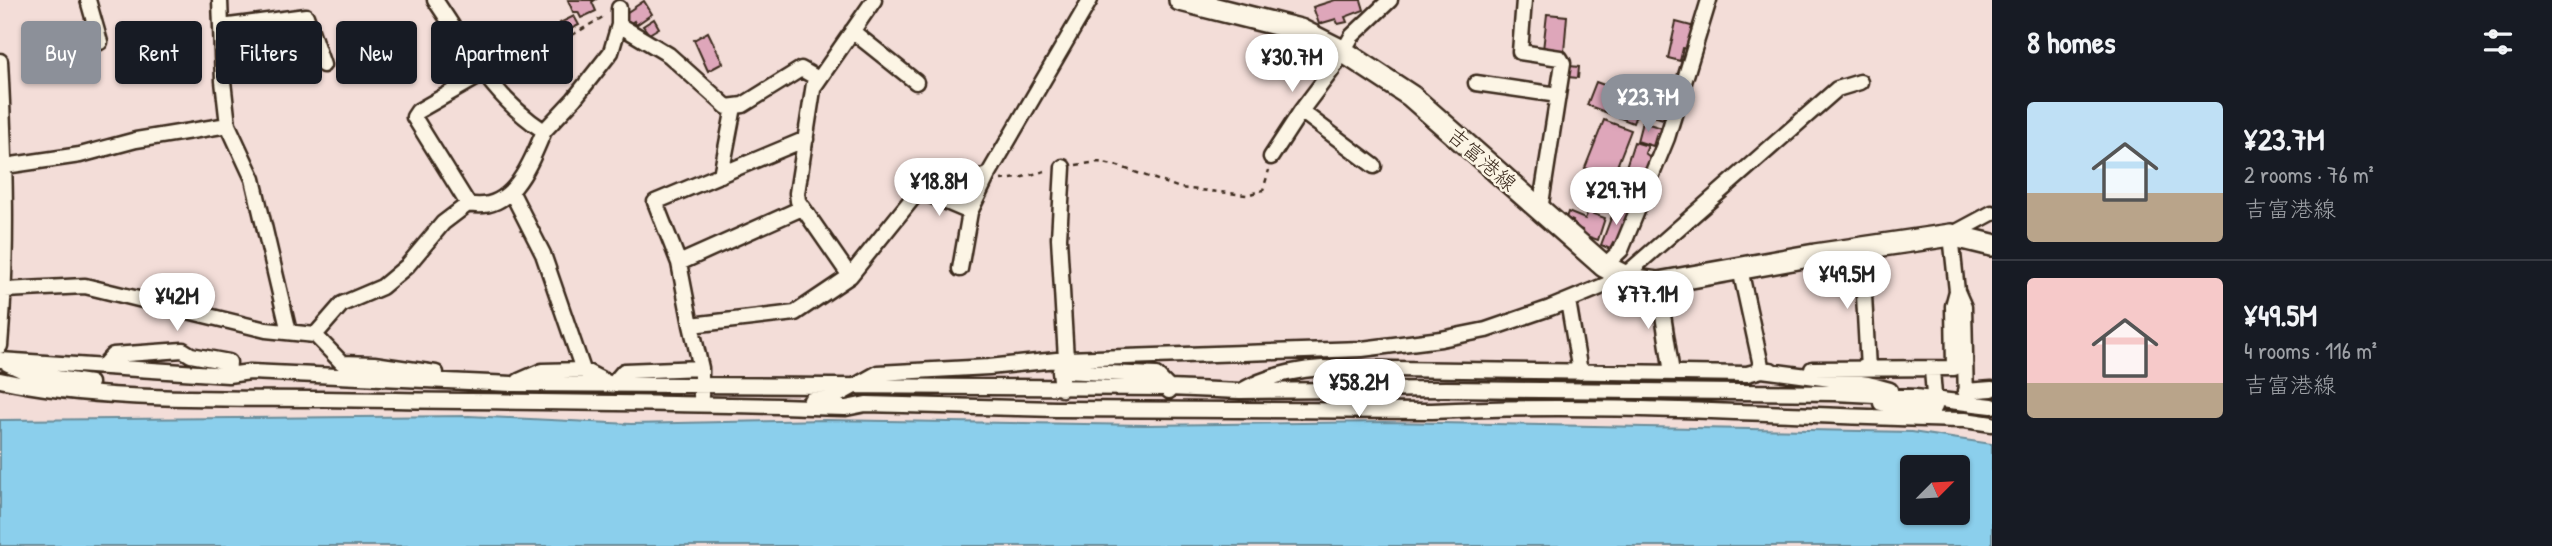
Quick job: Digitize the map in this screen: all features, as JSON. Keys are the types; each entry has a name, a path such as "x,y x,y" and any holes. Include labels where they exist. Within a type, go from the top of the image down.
{"main road":[{"name":"吉富港線","path":"1180,0 1300,30 1344,52 1411,96 1614,272"},
{"path":"1614,272 1643,282 1658,283 1951,235 1992,245"}],"street":[{"path":"88,0 94,21"},
{"path":"220,0 221,21"},
{"path":"435,0 449,21"},
{"path":"815,85 874,0"},
{"path":"960,269 970,212 988,175 1090,0"},
{"path":"1271,157 1344,52 1352,36 1391,0"},
{"path":"1524,0 1520,52 1560,58 1563,63 1540,209"},
{"path":"754,405 835,397 878,373 1403,345 1463,335 1518,320 1568,301 1608,284 1614,272 1667,138 1709,0"},
{"path":"465,84 418,111 414,117 468,204 481,207 512,194 544,131 574,99 611,52 619,25 619,8"},
{"path":"267,21 306,16 308,21"},
{"path":"619,25 669,55 727,107 743,105 801,69 815,77 797,192 802,208 850,276"},
{"path":"852,31 916,82"},
{"path":"0,61 5,290 0,346"},
{"path":"1614,272 1837,89 1860,82"},
{"path":"1476,83 1558,95"},
{"path":"223,84 228,125 253,179 289,332"},
{"path":"491,84 522,116 544,131"},
{"path":"721,175 734,107"},
{"path":"1301,111 1374,166"},
{"path":"3,162 80,155 136,140 228,125"},
{"path":"701,403 701,368 679,263 655,202 806,139"},
{"path":"1057,398 1063,365 1059,239 1063,167"},
{"path":"691,325 794,313 850,276 916,194 988,175"},
{"path":"923,192 970,212"},
{"path":"512,194 542,254 583,370"},
{"path":"315,334 342,304 382,287 407,266 443,223 468,204"},
{"path":"679,263 802,208"},
{"path":"1965,396 1964,307 1957,291 1951,235 1992,213"},
{"path":"1856,249 1864,295 1868,369"},
{"path":"1740,269 1762,370"},
{"path":"1658,283 1681,391 1682,410"},
{"path":"5,290 85,286 266,330 315,334 341,369"},
{"path":"1240,391 1265,378 1304,369 1747,373 1762,370 1954,368 1953,306 1957,291"},
{"path":"1568,301 1580,372"},
{"path":"1339,349 1342,390"},
{"path":"103,366 113,355 183,350 191,355 229,362 228,375"},
{"path":"0,360 228,375 341,369 449,382 512,384 1034,389 1057,398 1161,408 1747,411 1965,419 1992,424"},
{"path":"0,360 30,374 122,388 154,396"},
{"path":"1063,365 1156,376 1170,388"},
{"path":"612,403 611,385 624,371 701,368"},
{"path":"1933,369 1935,407"},
{"path":"512,384 542,371 583,370 611,385"},
{"path":"1443,370 1446,389"},
{"path":"1762,370 1868,384 1915,397 1965,419"},
{"path":"241,398 250,372"},
{"path":"1747,373 1747,411"},
{"path":"0,380 108,395 701,403 846,408 866,404 1057,398 1170,388 1301,392 1446,389 1681,391 1915,397"},
{"path":"1161,408 1170,388"},
{"path":"1835,393 1935,407 1992,389"},
{"path":"1486,390 1487,408"},
{"path":"1301,392 1307,410"},
{"path":"1301,392 1320,399 1416,405 1432,411"},
{"path":"1965,396 1992,406"}],"path":[{"path":"498,92 562,41 619,8"},
{"path":"988,175 1000,180 1019,178 1098,162 1118,166 1180,188 1248,195 1263,190 1268,182 1271,157"}],"water":[{"path":"469,416 631,424 825,420 1145,425 1384,422 1912,432 1992,444 1992,546 0,546 0,420"}],"building":[{"path":"568,0 595,0 592,2 596,11 581,18 578,12 573,12"},
{"path":"1335,0 1361,0 1364,10 1345,17 1347,22 1338,24 1336,19 1319,24 1313,7"},
{"path":"644,1 652,14 636,25 634,21 629,24 623,15"},
{"path":"1547,14 1567,16 1564,52 1543,50"},
{"path":"574,16 579,25 573,28 573,21 564,21"},
{"path":"654,19 659,28 649,34 643,26"},
{"path":"1676,22 1695,27 1690,49 1683,48 1680,61 1668,58"},
{"path":"708,32 723,63 708,71 694,40"},
{"path":"1569,66 1579,67 1578,78 1568,77"},
{"path":"1661,78 1676,83 1663,119 1647,114 1656,83 1659,85"},
{"path":"1596,82 1642,99 1633,123 1587,105"},
{"path":"1604,120 1631,130 1612,179 1585,168"},
{"path":"1642,122 1662,128 1661,133 1657,133 1653,146 1637,141"},
{"path":"1634,142 1648,146 1645,153 1650,157 1642,182 1623,176"},
{"path":"1625,178 1641,184 1634,206 1618,200"},
{"path":"1616,205 1630,211 1617,245 1613,243 1610,249 1601,245"},
{"path":"1568,212 1585,219 1588,212 1605,218 1598,240 1581,234 1582,230 1571,226 1573,221 1566,218"}]}
